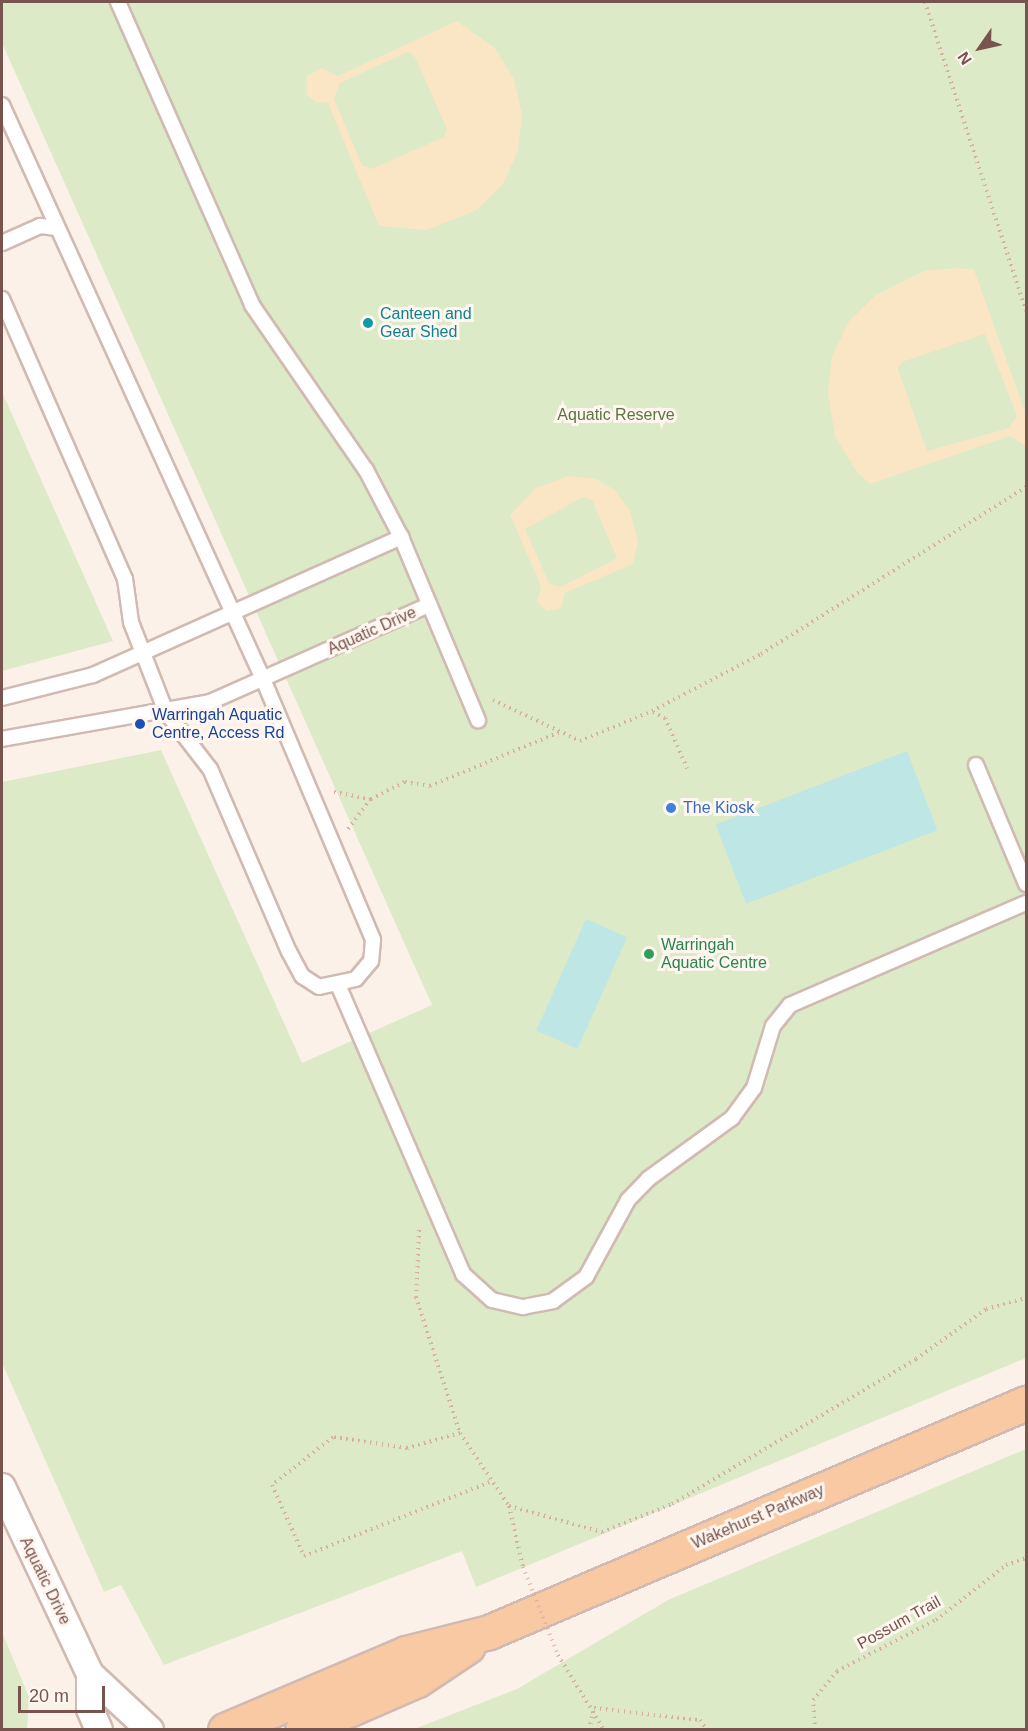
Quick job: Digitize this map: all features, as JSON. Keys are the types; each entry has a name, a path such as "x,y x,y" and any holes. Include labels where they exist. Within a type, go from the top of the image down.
{"main road":[{"name":"Wakehurst Parkway","path":"225,1730 406,1653 489,1632 1026,1403"},
{"name":"Wakehurst Parkway","path":"302,1730 417,1680 489,1632"}],"street":[{"name":"Aquatic Drive","path":"2,1487 90,1674 150,1730"},
{"name":"Aquatic Drive","path":"90,1674 90,1709 99,1730"}],"lane":[{"name":"Aquatic Drive","path":"2,739 166,712 210,702 429,605 401,537 366,470 252,305 118,2"},
{"path":"2,105 263,679 374,940 371,961 339,987 319,987 302,976 210,769 166,712 131,622 125,579 2,299"},
{"path":"2,243 40,226 57,228"},
{"path":"2,698 93,675 231,610 401,537"},
{"path":"429,605 478,720"},
{"path":"976,765 1026,884"},
{"path":"339,987 463,1274 492,1300 523,1307 553,1301 586,1277 628,1200 648,1179 732,1118 754,1088 773,1026 790,1005 1026,903"}],"path":[{"path":"925,2 1026,311"},
{"path":"463,685 580,741 652,711 761,654 1026,487"},
{"path":"652,711 665,718 687,768"},
{"path":"334,846 371,799 405,782 430,786 561,731"},
{"path":"309,787 371,799"},
{"path":"438,1216 419,1227 416,1297 460,1433 509,1506 523,1567 558,1655 594,1708 604,1730"},
{"path":"509,1506 602,1532 672,1504 916,1359 986,1309 1026,1298"},
{"path":"460,1433 407,1448 333,1437 280,1478 272,1485 304,1557 492,1481"},
{"name":"Possum Trail","path":"815,1730 813,1700 837,1671 936,1620 1006,1565 1026,1558"},
{"path":"589,1730 594,1708"},
{"path":"594,1708 700,1720 707,1730"}],"green space":[{"name":"Aquatic Reserve","path":"2,2 1026,2 1026,1358 476,1587 462,1551 164,1665 121,1585 104,1592 2,1363 2,782 161,750 302,1063 432,1005 2,43"},
{"path":"2,392 113,641 2,671"},
{"path":"1026,1449 1026,1729 414,1729 517,1689 668,1600"},
{"path":"2,1632 29,1697 27,1729 2,1729"}],"sand":[{"path":"457,21 495,48 514,79 522,115 518,151 503,184 477,210 427,230 379,226 328,103 315,102 306,94 307,76 322,68 338,76","holes":["408,52 415,57 447,129 444,137 371,169 362,165 334,99 340,83"]},
{"path":"957,268 974,270 1026,414 1026,446 1010,436 870,484 856,471 835,436 828,393 832,356 849,321 876,295 924,271","holes":["985,334 1017,416 1009,428 927,451 898,369 902,362"]},
{"path":"569,476 596,479 615,490 630,511 638,542 633,564 565,593 561,608 547,611 537,602 541,586 510,515 536,488","holes":["583,497 592,500 617,558 560,587 549,583 525,529"]}],"water":[{"path":"907,751 937,830 746,904 716,824"},
{"path":"586,919 627,937 577,1049 536,1030"}],"place":[{"name":"Canteen and Gear Shed","path":"368,323"},
{"name":"Warringah Aquatic Centre, Access Rd","path":"140,724"},
{"name":"The Kiosk","path":"671,808"},
{"name":"Warringah Aquatic Centre","path":"649,954"}]}
